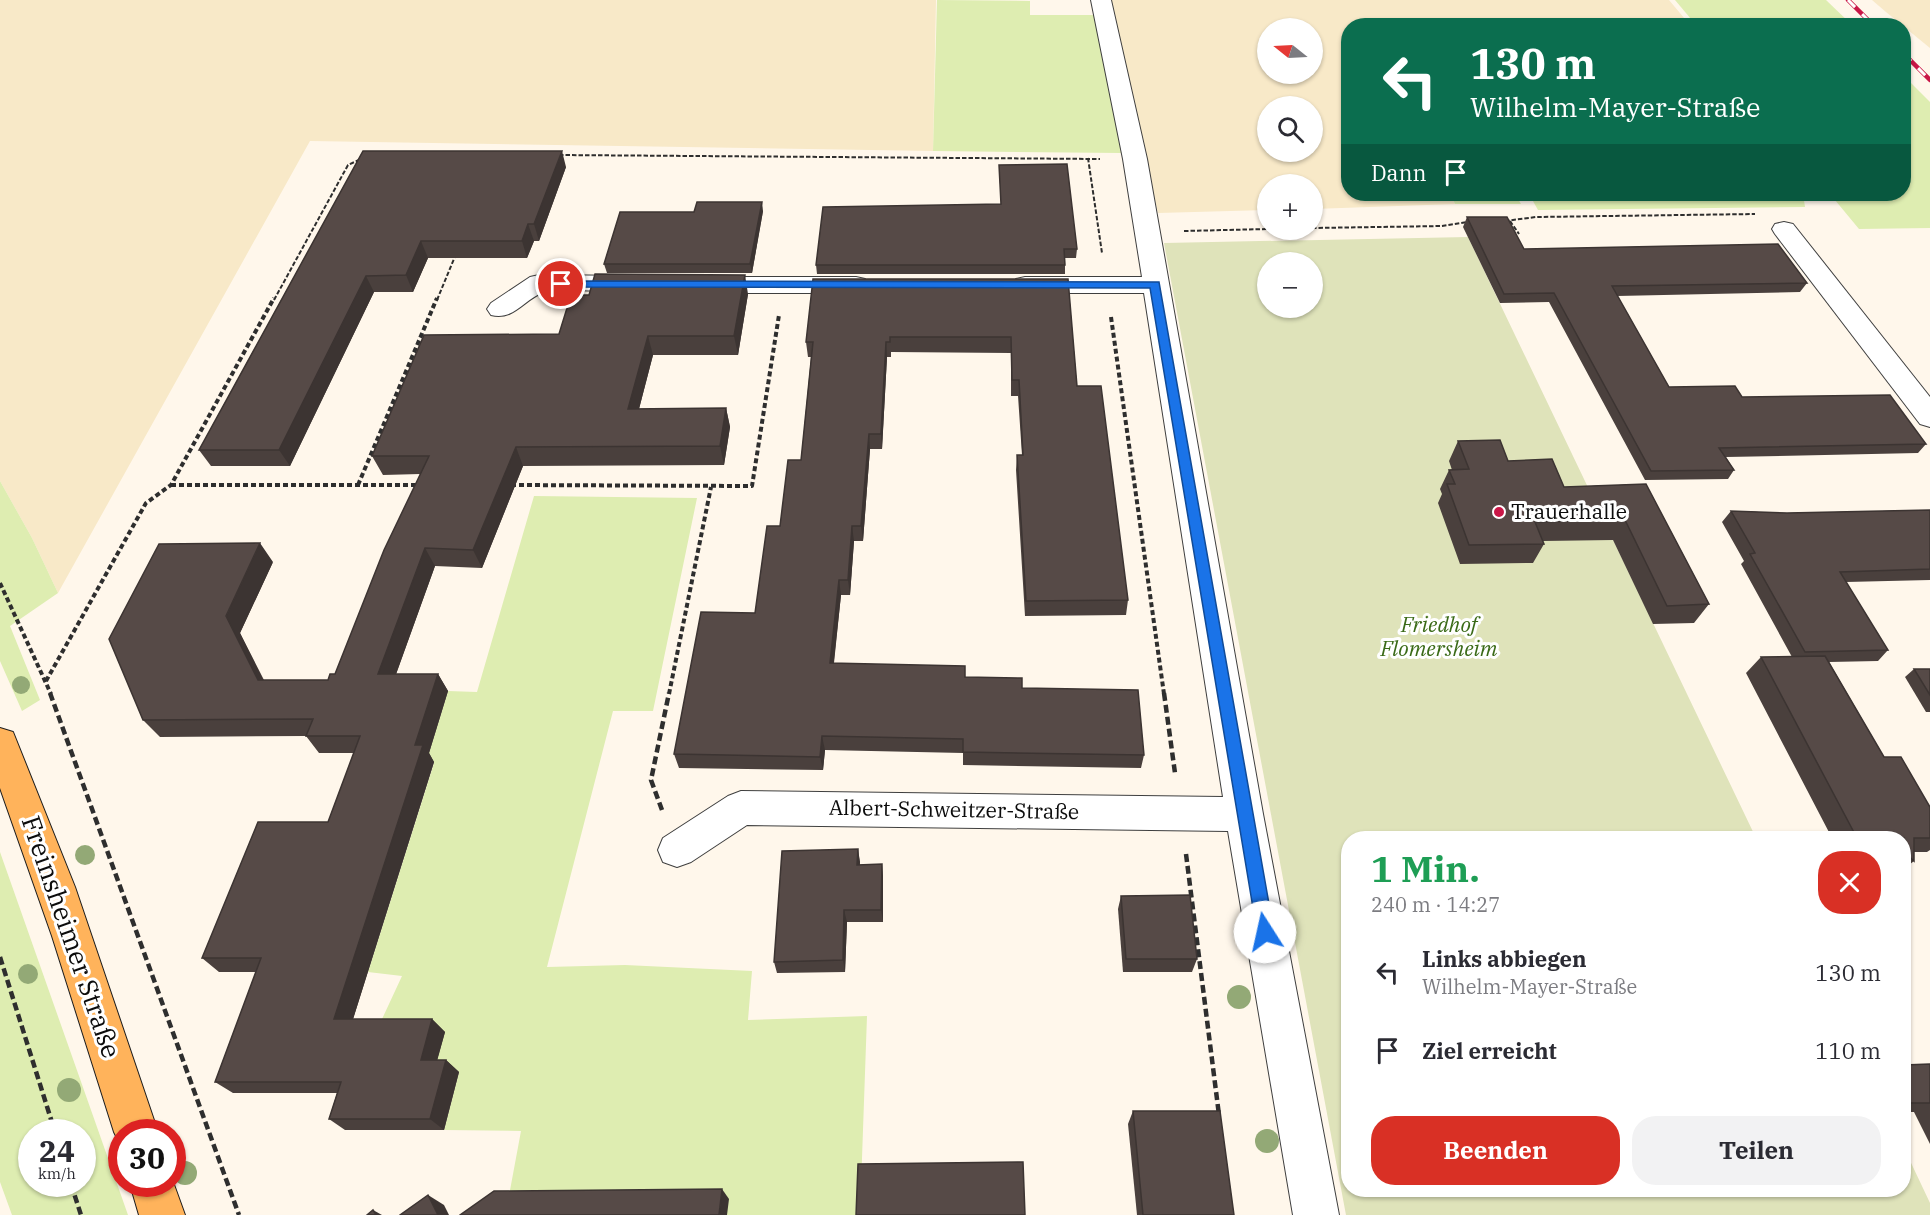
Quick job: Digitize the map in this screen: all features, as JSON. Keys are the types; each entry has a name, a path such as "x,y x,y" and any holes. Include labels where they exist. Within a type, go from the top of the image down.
{"main road":[{"name":"Freinsheimer Straße","path":"0,743 19,789 100,1016 132,1119"},
{"path":"156,1197 162,1215"}],"street":[{"path":"1101,0 1135,159 1244,814 1316,1215"},
{"path":"1784,229 1930,417"},
{"path":"500,309 539,284 879,285"},
{"path":"999,285 1155,285"},
{"name":"Albert-Schweitzer-Straße","path":"677,850 741,808 1244,814"}],"path":[{"path":"46,681 146,503 171,485 348,165 370,154"},
{"path":"555,155 1135,159"},
{"path":"1088,159 1180,813 1220,1119"},
{"path":"1500,221 1536,217 1772,213 1784,229"},
{"path":"1510,221 1519,234"},
{"path":"1323,228 1442,226 1471,222"},
{"path":"1147,233 1257,229"},
{"path":"307,236 319,236"},
{"path":"358,485 459,247"},
{"path":"499,485 752,486 784,285"},
{"path":"171,485 429,485"},
{"path":"677,850 651,780 711,487"},
{"path":"0,583 46,681 239,1215"},
{"path":"0,957 51,1119"},
{"path":"75,1197 81,1215"}],"shaded area":[{"path":"0,0 936,0 933,151 310,141 58,593 32,538 0,481"},
{"path":"1109,0 1669,0 1684,18 1341,18 1341,201 1454,201 1455,204 1323,209 1323,174 1257,174 1257,210 1158,213"},
{"path":"1872,0 1930,0 1930,48 1911,32 1911,18 1893,18"}],"green space":[{"path":"937,0 1030,1 1030,15 1098,15 1121,153 933,151"},
{"path":"1675,0 1826,0 1845,18 1690,18"},
{"path":"1911,83 1930,102 1930,228 1859,229 1836,201 1911,201"},
{"path":"1454,201 1519,201 1521,204 1455,204"},
{"path":"1533,201 1804,201 1805,207 1538,210"},
{"name":"Friedhof Flomersheim","path":"1468,237 1753,831 1341,831 1341,1188 1164,243"},
{"path":"0,481 32,538 58,593 10,626 40,700 22,711 0,661"},
{"path":"534,496 697,498 653,711 613,711 547,967 625,965 752,971 748,1020 867,1016 860,1215 727,1215 508,1201 521,1131 444,1130 459,1072 376,1032 402,976 368,972 434,763 426,762 448,691 477,692"},
{"path":"0,852 94,1119 18,1119 18,1197 96,1197 96,1124 108,1158 108,1197 122,1197 128,1215 12,1215 0,1182"},
{"name":"Friedhof Flomersheim","path":"1911,1163 1930,1203 1930,1215 1346,1215 1343,1197 1911,1197"}],"building":[{"path":"363,151 562,151 534,224 528,224 522,241 421,241 406,275 366,276 279,450 199,450"},
{"path":"1067,164 1077,249 1064,249 1065,265 816,265 823,207 1001,204 999,165"},
{"path":"697,202 762,202 750,264 604,264 620,212 694,212"},
{"path":"1467,217 1507,217 1524,249 1778,244 1807,283 1612,286 1669,387 1735,386 1742,397 1890,395 1926,444 1719,448 1734,470 1651,471 1554,293 1504,294"},
{"path":"595,274 745,275 734,336 648,336 628,409 726,408 720,446 516,447 473,550 425,548 378,674 438,674 415,745 423,745 334,1019 432,1019 421,1060 446,1060 430,1119 329,1119 341,1082 215,1082 261,958 202,958 258,822 328,822 360,736 306,736 313,719 143,720 109,639 159,544 260,543 226,616 258,680 328,680 330,674 335,674 384,550 429,456 372,456 424,335 559,334 571,295 589,295"},
{"path":"813,279 1068,279 1077,386 1101,386 1128,600 1026,601 1017,455 1023,455 1019,380 1012,380 1011,337 890,337 890,342 886,342 881,434 869,434 861,526 852,526 848,580 839,580 830,663 965,666 965,677 1022,678 1022,688 1138,690 1144,755 963,752 963,739 822,736 820,757 674,754 701,612 755,613 767,526 780,526 788,460 801,460 813,342 806,342"},
{"path":"1500,440 1508,461 1552,459 1564,487 1646,484 1709,604 1667,606 1625,520 1535,522 1544,544 1469,545 1447,484 1455,484 1449,470 1469,469 1458,441"},
{"path":"1930,510 1930,569 1840,572 1888,650 1805,652 1750,554 1755,553 1731,511 1787,513"},
{"path":"1825,656 1884,757 1901,757 1930,807 1930,838 1914,838 1914,861 1911,858 1911,831 1853,831 1761,657"},
{"path":"1914,669 1930,669 1930,695"},
{"path":"858,849 857,865 882,864 881,910 844,910 843,960 774,962 782,851"},
{"path":"1190,895 1197,959 1126,959 1121,896"},
{"path":"1930,1064 1930,1103 1911,1103 1911,1065"},
{"path":"1133,1111 1220,1111 1234,1215 1143,1215"},
{"path":"1023,1162 1025,1215 856,1215 858,1164"},
{"path":"722,1189 719,1215 460,1215 494,1191"},
{"path":"428,1195 438,1215 400,1215"}],"railway":[{"path":"1848,0 1866,18"},
{"path":"1911,61 1930,80"}],"place":[{"name":"Trauerhalle","path":"1499,512"}],"route":[{"path":"561,284 1155,285 1265,932"}]}
